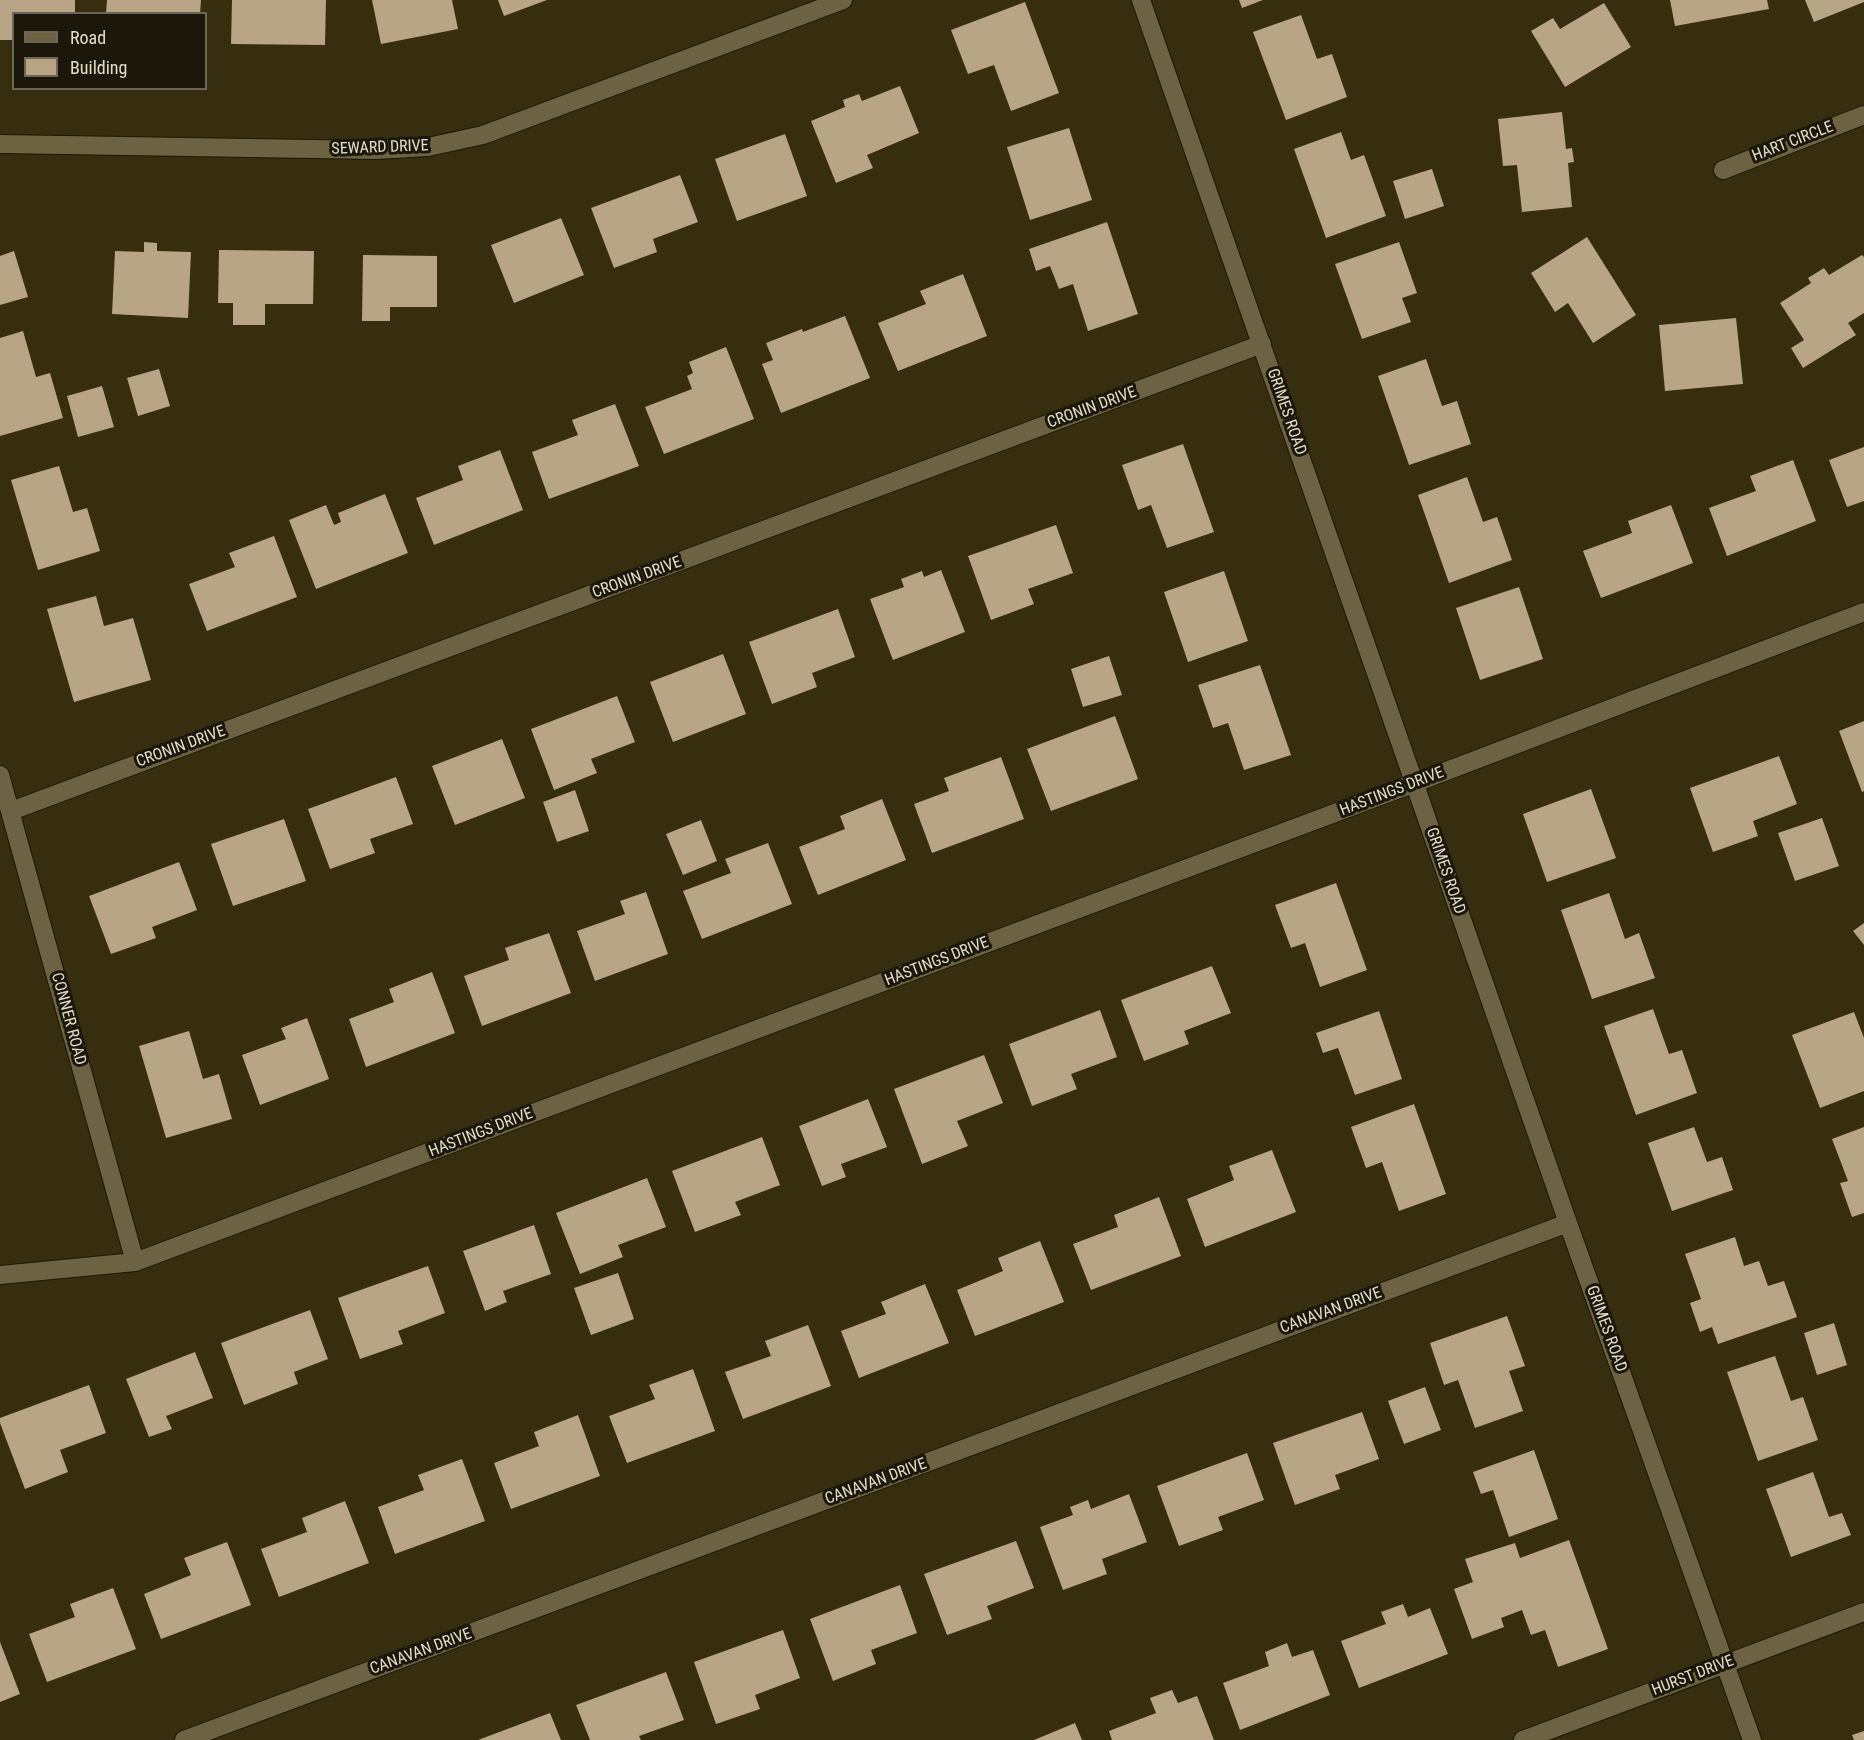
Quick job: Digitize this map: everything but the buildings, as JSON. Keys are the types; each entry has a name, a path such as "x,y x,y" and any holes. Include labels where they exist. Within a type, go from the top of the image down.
{"street":[{"name":"SEWARD DRIVE","path":"0,144 376,150 428,147 483,135 843,0"},
{"name":"GRIMES ROAD","path":"1141,0 1568,1223 1752,1740"},
{"name":"HART CIRCLE","path":"1723,170 1864,115"},
{"name":"CRONIN DRIVE","path":"11,811 1262,344"},
{"name":"HASTINGS DRIVE","path":"0,1275 135,1262 1415,783 1864,612"},
{"name":"CONNER ROAD","path":"0,775 135,1262"},
{"name":"CANAVAN DRIVE","path":"184,1740 1568,1223"},
{"name":"HURST DRIVE","path":"1523,1740 1864,1612"}]}
